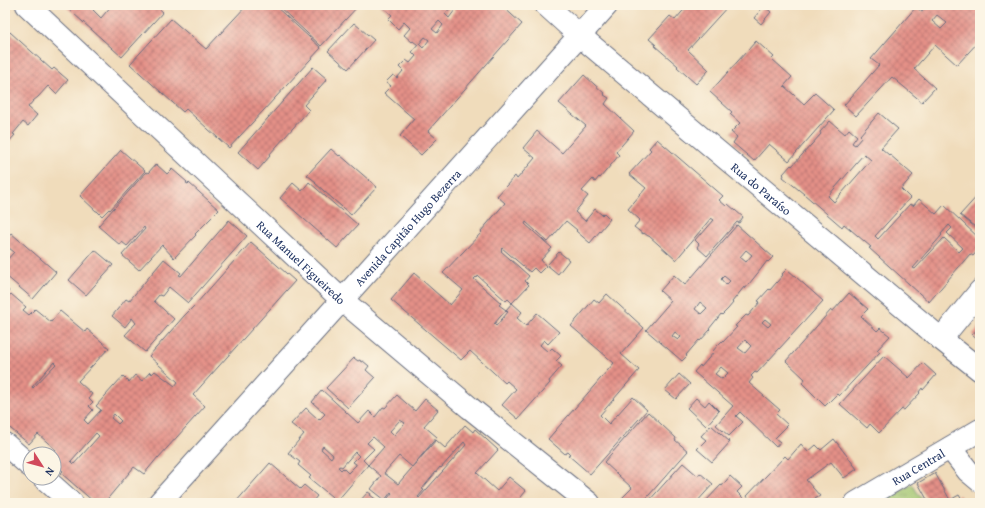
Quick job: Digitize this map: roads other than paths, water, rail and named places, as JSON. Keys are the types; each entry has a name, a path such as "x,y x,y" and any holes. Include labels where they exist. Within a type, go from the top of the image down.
{"street":[{"name":"Rua Manuel Figueiredo","path":"28,5 342,300 470,408 589,503"},
{"name":"Rua do Paraíso","path":"546,5 580,36 941,339 980,370"},
{"name":"Avenida Capitão Hugo Bezerra","path":"159,503 607,5"},
{"path":"941,339 980,291"},
{"name":"Rua Central","path":"856,503 980,430"},
{"path":"5,444 22,459"},
{"path":"950,448 968,471 980,481"},
{"path":"53,486 72,503"}]}
